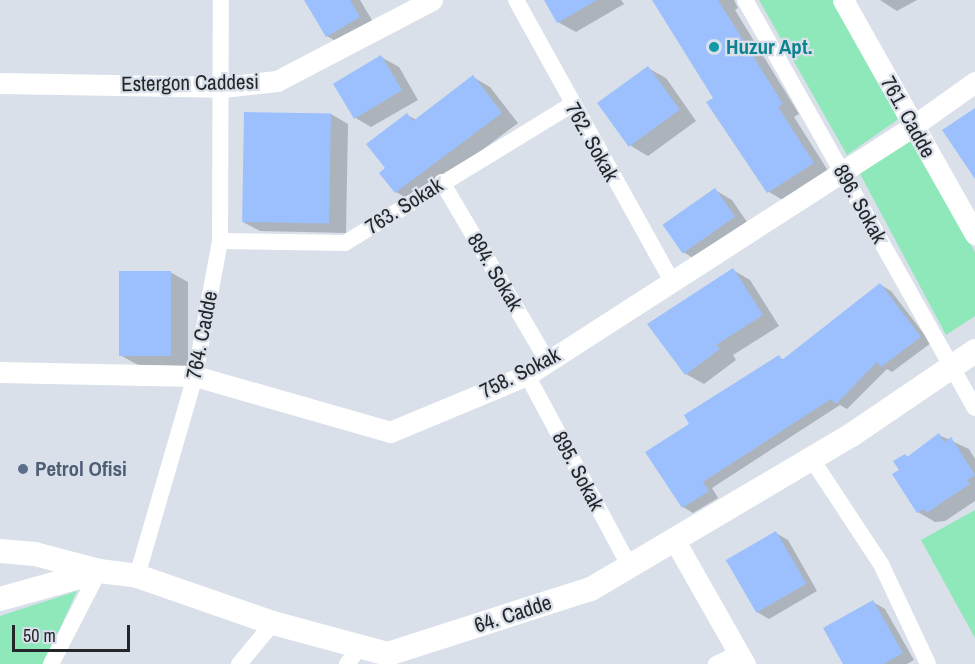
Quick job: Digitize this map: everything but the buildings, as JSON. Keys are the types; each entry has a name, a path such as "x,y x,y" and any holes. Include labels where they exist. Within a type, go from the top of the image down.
{"main road":[{"name":"64. Cadde","path":"0,551 35,554 99,572 137,576 273,623 353,656 388,659 591,589 811,458 975,351"},
{"path":"0,599 99,572"}],"street":[{"name":"764. Cadde","path":"137,576 195,376 219,241 222,87 220,0"},
{"name":"Estergon Caddesi","path":"0,83 222,87 277,81 432,0"},
{"name":"762. Sokak","path":"516,0 571,105 672,282"},
{"name":"896. Sokak","path":"745,0 975,408"},
{"name":"761. Cadde","path":"843,0 975,234"},
{"name":"758. Sokak","path":"0,372 195,376 390,432 527,375 913,126 975,82"},
{"name":"763. Sokak","path":"219,241 345,243 571,105"},
{"name":"894. Sokak","path":"442,182 548,362"},
{"name":"895. Sokak","path":"527,375 630,567"},
{"path":"811,458 881,564 928,664"},
{"path":"675,541 742,659 716,664"},
{"path":"51,664 99,572"},
{"path":"238,664 273,623"}],"green space":[{"path":"759,0 834,0 900,118 847,155"},
{"path":"909,139 975,252 975,316 946,335 859,172"},
{"path":"975,510 975,638 921,540"},
{"path":"77,591 44,664 0,664 0,616"}],"place":[{"name":"Huzur Apt.","path":"714,47"},
{"name":"Petrol Ofisi","path":"23,469"}]}
